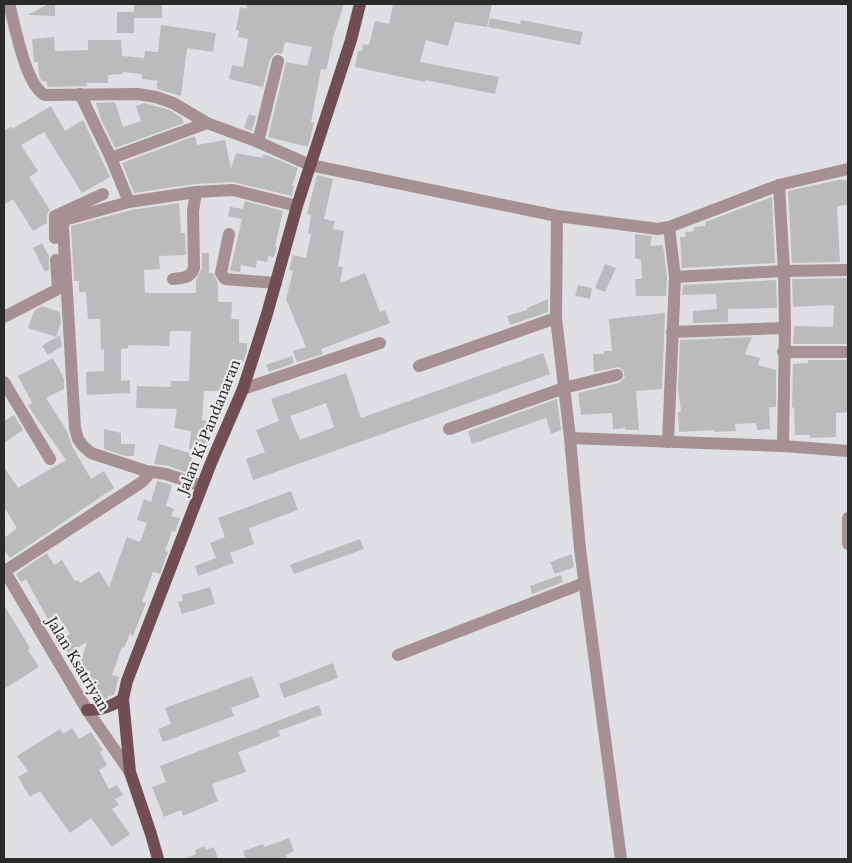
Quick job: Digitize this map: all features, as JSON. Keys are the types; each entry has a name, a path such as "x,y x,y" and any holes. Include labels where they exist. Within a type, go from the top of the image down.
{"main road":[{"name":"Jalan Ki Pandanaran","path":"158,859 130,772 123,699 131,668 242,389 276,283 310,164 351,40 360,4"},
{"path":"87,710 105,708 123,699"}],"street":[{"path":"6,4 28,75 35,87 45,94 148,95 173,103 206,123 310,164 558,216 650,229 669,227 779,185 848,169"},
{"path":"258,142 278,61"},
{"path":"80,94 111,158 129,202"},
{"path":"111,158 206,123"},
{"path":"779,185 785,328 783,446"},
{"path":"202,486 92,453 78,439 75,428 62,227 64,220 129,202 196,192 233,190 297,206"},
{"path":"173,279 188,277 194,268 193,211 196,192"},
{"path":"4,317 58,289 55,216 104,194"},
{"path":"558,216 556,318 584,583 621,859"},
{"path":"668,442 675,277 669,227"},
{"path":"229,234 220,273 222,277 225,279 276,283"},
{"path":"675,277 784,271 848,270"},
{"path":"419,366 556,318"},
{"path":"672,332 785,328"},
{"path":"242,389 380,343"},
{"path":"784,352 848,352"},
{"path":"449,429 564,388 617,375"},
{"path":"4,382 8,397 50,459"},
{"path":"570,438 783,446 848,451"},
{"path":"4,570 142,482 151,472"},
{"path":"848,518 848,544"},
{"name":"Jalan Ksatriyan","path":"4,570 87,710 130,772"},
{"path":"398,654 584,583"}],"building":[{"path":"48,4 55,4 55,16 28,15"},
{"path":"134,4 162,4 162,18 134,18"},
{"path":"247,4 344,4 332,41 326,70 321,69 311,122 314,123 308,147 268,137 286,62 307,66 312,47 285,42 282,54 275,53 270,59 263,87 229,79 232,65 243,67 248,39 238,37 239,31 236,30 240,7 246,9"},
{"path":"393,4 492,4 487,27 455,22 448,46 426,40 420,62 499,77 495,94 355,67 358,51 362,51 363,44 369,45 375,21 389,24"},
{"path":"117,12 134,12 134,33 117,33"},
{"path":"490,18 520,24 521,20 583,32 580,45 488,27"},
{"path":"161,25 216,33 213,52 187,48 181,96 157,89 157,82 160,81 142,79 142,74 122,72 123,74 108,75 108,83 86,83 87,86 48,87 46,81 42,81 39,76 38,62 34,62 32,39 54,37 55,51 88,50 88,40 121,40 122,56 144,58 145,51 158,52"},
{"path":"115,102 123,127 141,121 136,106 144,103 170,110 182,118 184,123 115,148 101,119 96,103"},
{"path":"51,106 65,131 83,120 110,177 82,193 44,132 21,145 38,171 29,177 50,210 47,215 47,223 33,231 13,199 4,205 4,131 11,127 12,129"},
{"path":"249,114 256,116 252,131 244,128"},
{"path":"195,136 197,145 225,140 231,169 236,153 263,158 263,155 269,156 298,168 292,186 294,186 292,196 233,182 195,184 134,193 122,163"},
{"path":"317,175 333,179 324,219 335,221 333,229 344,231 338,266 343,267 340,283 365,273 380,312 385,310 390,323 321,349 323,354 297,362 293,351 306,347 286,299 293,271 289,270 293,255 306,258 311,234 308,233 311,215 307,214"},
{"path":"843,179 848,180 848,205 837,206 840,262 792,263 788,191"},
{"path":"772,197 775,263 682,268 680,237 686,237 685,232 694,231 694,227 705,226 705,222"},
{"path":"245,201 283,211 275,247 277,247 274,257 268,256 267,262 257,260 256,268 241,265 240,272 230,271 242,219 228,216 230,207 243,209"},
{"path":"179,203 181,233 185,233 186,255 159,256 160,269 144,270 145,293 196,293 196,280 202,268 202,253 209,253 209,273 213,273 218,283 218,302 232,302 231,319 239,319 239,343 247,343 247,351 240,370 228,370 228,391 204,391 202,420 207,421 206,427 212,428 208,451 189,449 191,431 174,428 177,409 136,408 137,386 171,387 171,381 189,381 191,331 170,331 169,346 128,345 128,348 121,349 121,381 130,380 130,393 87,395 86,372 104,371 104,349 101,350 100,319 88,319 86,292 79,292 79,281 74,281 71,226 131,210"},
{"path":"635,234 652,236 650,246 663,245 667,277 666,296 636,296 635,279 642,279 641,260 635,258"},
{"path":"42,243 49,256 49,270 45,272 33,248"},
{"path":"605,264 616,268 605,292 595,288"},
{"path":"848,278 848,344 793,344 794,326 833,327 834,305 793,307 792,279"},
{"path":"776,280 777,308 728,309 728,322 693,323 693,311 717,309 716,294 682,295 683,285"},
{"path":"578,285 592,288 590,299 575,296"},
{"path":"548,299 548,312 510,325 507,316 527,310 527,308"},
{"path":"42,306 60,312 61,323 56,337 28,328 34,311"},
{"path":"665,313 662,389 636,391 639,430 613,429 612,413 581,415 578,393 619,383 625,377 623,370 619,367 594,372 593,354 604,354 604,351 612,351 609,319"},
{"path":"60,335 62,346 48,355 42,346"},
{"path":"752,337 745,354 760,358 758,365 776,370 776,407 769,407 770,429 757,430 756,423 735,424 736,431 679,432 678,412 681,411 678,388 680,340"},
{"path":"543,353 550,374 253,480 246,459 265,452 256,430 279,421 271,399 346,373 361,418","holes":["326,403 334,427 300,440 290,416"]},
{"path":"292,356 294,363 269,372 266,365"},
{"path":"53,358 64,379 64,389 46,398 67,431 72,446 91,479 104,471 114,488 10,558 4,550 4,538 17,528 4,507 4,467 18,488 66,460 28,406 32,403 18,376"},
{"path":"808,360 848,360 848,412 836,413 836,437 810,438 810,435 795,435 794,408 792,407 793,364 808,363"},
{"path":"557,399 561,430 551,434 546,418 472,444 468,431"},
{"path":"14,415 23,430 4,443 4,421"},
{"path":"104,429 121,433 121,444 135,444 134,456 125,456 104,449"},
{"path":"159,444 193,454 188,473 169,466 154,464"},
{"path":"157,481 172,485 166,506 174,509 171,516 180,518 175,532 172,531 165,551 168,552 160,574 153,572 142,602 146,603 133,636 130,634 124,648 122,647 112,675 119,677 114,695 102,700 93,699 94,682 81,679 83,672 78,670 87,642 67,654 59,641 70,634 59,617 50,623 26,579 21,582 16,574 47,553 54,565 62,560 75,581 78,580 80,583 99,571 109,587 127,537 140,542 147,523 137,520 144,499 151,502"},
{"path":"291,491 298,510 249,528 254,544 230,553 234,563 198,576 195,566 216,558 210,543 225,537 218,518"},
{"path":"360,539 364,549 294,574 290,565"},
{"path":"572,554 574,567 555,574 550,562"},
{"path":"561,575 563,582 532,594 530,586"},
{"path":"210,587 215,604 182,614 178,602 183,601 182,595"},
{"path":"4,605 30,648 28,650 39,667 4,689"},
{"path":"333,663 338,678 284,698 279,684"},
{"path":"252,676 260,697 231,708 234,716 163,742 158,729 171,724 165,708"},
{"path":"319,705 322,715 278,731 280,736 238,752 246,772 212,784 218,801 183,816 181,810 164,817 152,787 166,782 160,766"},
{"path":"72,728 79,739 91,732 103,750 100,752 107,765 99,770 109,789 117,785 123,795 115,799 119,805 112,809 130,834 112,847 91,818 70,833 40,791 30,797 18,777 28,771 17,756 60,729 63,734"},
{"path":"289,838 294,851 286,855 288,859 246,859 243,851 263,844 264,847"},
{"path":"205,846 206,850 214,847 218,859 184,859 196,854 195,850"}]}
